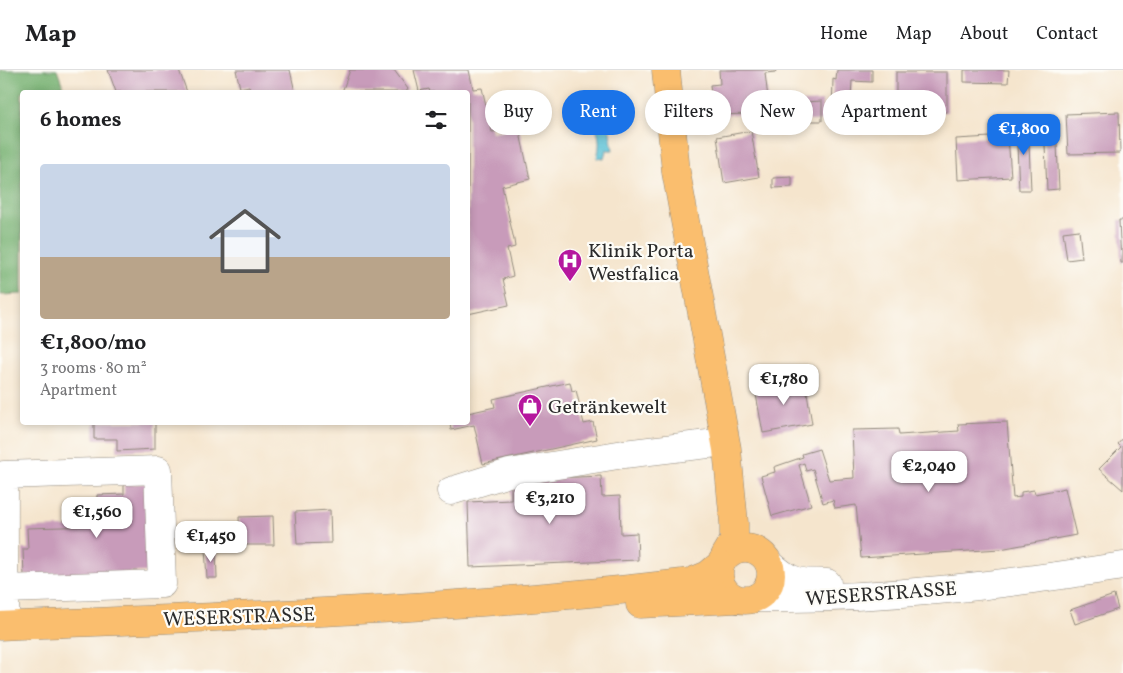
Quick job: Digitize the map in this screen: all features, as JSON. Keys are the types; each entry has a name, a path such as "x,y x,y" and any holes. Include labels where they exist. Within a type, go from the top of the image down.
{"main road":[{"path":"666,70 676,172 726,446 734,523 734,541 723,561 720,581 729,595 746,598 763,593 771,579 766,558 753,538 726,446"},
{"path":"723,561 732,551 748,548 766,558"},
{"name":"WESERSTRASSE","path":"3,626 335,612 478,603 691,582 708,575 723,561"},
{"name":"WESERSTRASSE","path":"478,603 660,604 746,598"}],"street":[{"path":"451,491 509,473 624,454 726,446"},
{"path":"3,626 5,589 4,475 158,470 162,584 5,589"},
{"name":"WESERSTRASSE","path":"766,558 782,574 798,582 1006,582"},
{"name":"WESERSTRASSE","path":"746,598 882,594 1006,582 1123,566"}],"green space":[{"path":"0,70 57,70 64,90 20,90 20,294 0,295"}],"water":[{"path":"598,135 610,135 613,150 606,150 604,159 597,158"}],"building":[{"path":"108,70 179,70 186,90 115,90"},
{"path":"236,70 290,70 295,90 250,90 249,86 240,88"},
{"path":"350,70 394,70 408,89 407,90 343,90"},
{"path":"414,70 469,70 473,89 482,88 485,101 485,135 521,135 530,179 502,186 515,247 507,249 513,276 503,279 509,305 470,314 470,90 419,90"},
{"path":"719,70 775,70 776,72 765,73 767,90 741,90 741,114 731,115 731,90 711,90 710,85 720,84"},
{"path":"837,70 872,70 872,82 852,81 851,90 833,90 833,79 836,80"},
{"path":"964,70 1009,70 1008,83 964,82"},
{"path":"896,72 947,72 947,112 946,90 896,90"},
{"path":"813,101 822,101 822,121 813,121"},
{"path":"1119,112 1120,153 1068,154 1066,114"},
{"path":"1028,122 1031,190 1019,190 1016,123"},
{"path":"1056,122 1059,189 1047,190 1044,123"},
{"path":"741,133 741,135 752,135 759,177 724,183 717,137"},
{"path":"1008,136 1011,177 958,180 956,139"},
{"path":"792,177 792,187 773,188 773,178"},
{"path":"1119,220 1123,220 1123,263 1121,263"},
{"path":"1079,230 1082,258 1067,260 1063,232"},
{"path":"805,380 812,424 763,433 755,389"},
{"name":"Getränkewelt","path":"570,382 572,391 576,390 584,424 593,422 597,439 483,464 474,425 451,430 450,425 470,425 470,413 495,407 493,399"},
{"path":"1007,422 1013,498 1021,497 1021,492 1034,490 1035,494 1065,488 1076,535 1000,549 861,558 856,505 835,508 833,500 823,503 813,469 806,471 804,463 799,465 811,505 772,516 761,476 775,472 774,467 803,457 802,454 819,449 829,480 854,478 852,430 898,429 899,435 959,431 958,424"},
{"path":"94,425 155,425 155,449 117,451 117,439 94,439"},
{"path":"1123,438 1123,490 1099,469 1121,447 1118,444"},
{"path":"601,476 602,497 620,496 621,534 637,533 638,560 470,567 468,502 511,500 511,480"},
{"path":"152,483 148,572 24,576 23,549 28,549 27,528 97,526 97,495 124,494 124,484"},
{"path":"330,510 331,543 297,544 295,512"},
{"path":"273,516 274,545 240,545 239,517"},
{"path":"216,548 217,578 207,578 205,549"},
{"path":"1114,595 1118,609 1075,624 1070,610"}],"place":[{"name":"Klinik Porta Westfalica","path":"570,282"},
{"name":"Getränkewelt","path":"530,427"}]}
